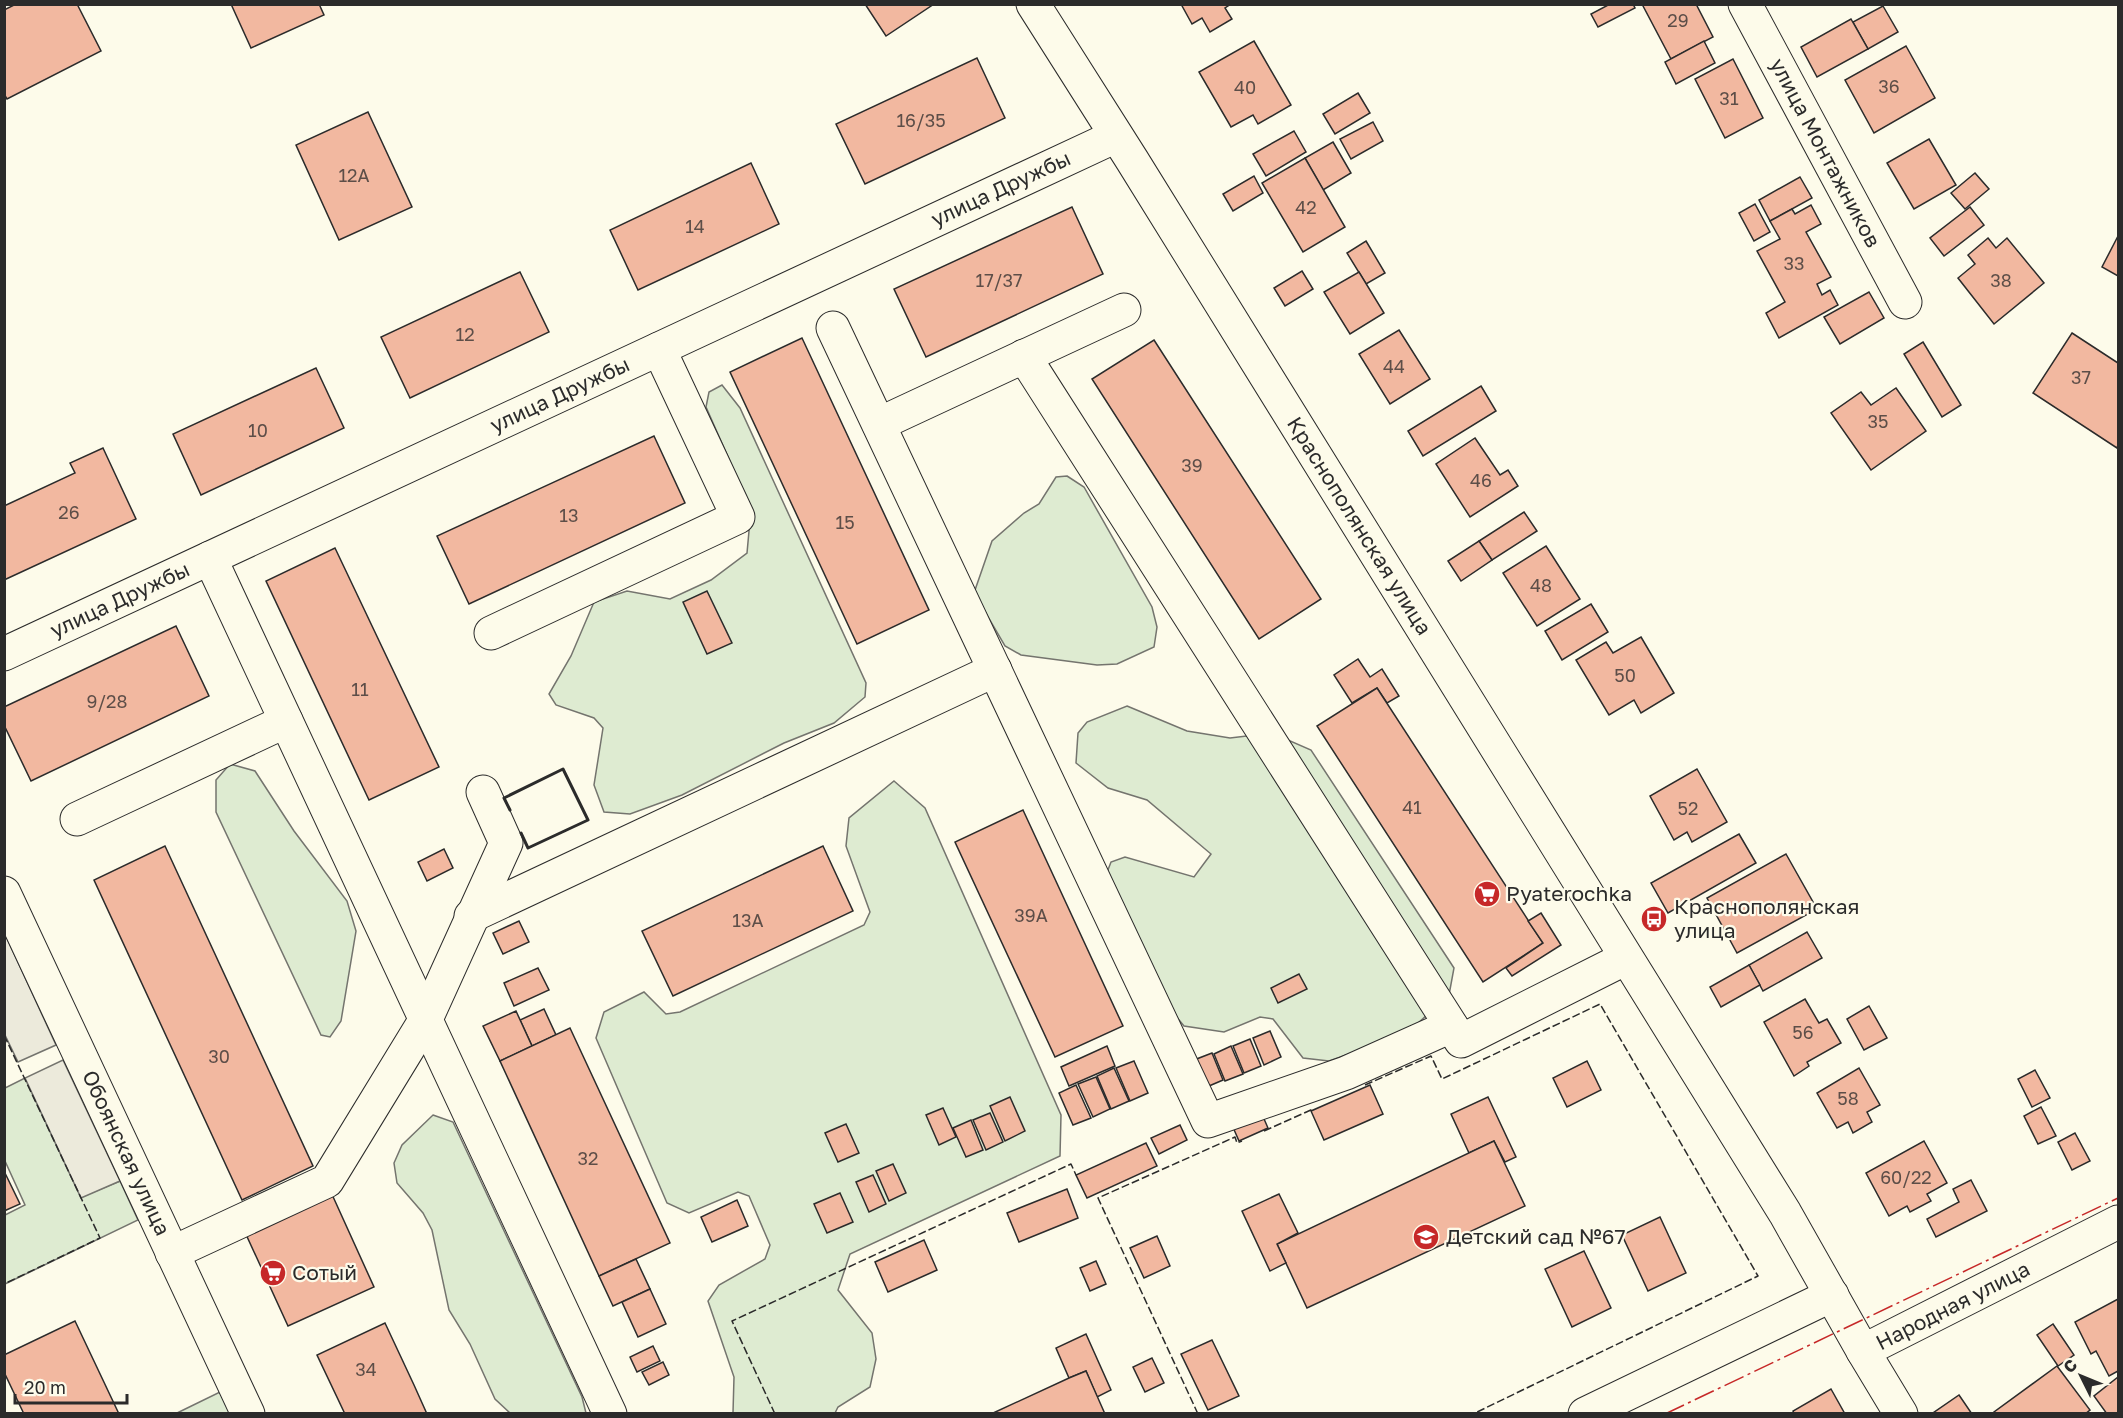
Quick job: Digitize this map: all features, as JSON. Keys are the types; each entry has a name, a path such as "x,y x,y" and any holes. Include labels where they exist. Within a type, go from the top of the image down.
{"street":[{"name":"Краснополянская улица","path":"1033,4 1779,1204 1832,1295"},
{"name":"улица Монтажников","path":"1745,4 1905,302"},
{"name":"улица Дружбы","path":"4,654 1116,136"},
{"path":"879,424 1124,309"},
{"path":"833,328 1208,1121 1346,1073 1451,1026"},
{"path":"490,633 738,517 659,349"},
{"path":"1024,356 1461,1041 1626,958"},
{"path":"210,558 610,1413"},
{"path":"471,916 995,670"},
{"path":"77,819 286,720"},
{"path":"172,1253 327,1181 426,1019 506,843 483,792"},
{"name":"Обоянская улица","path":"4,893 248,1413"},
{"name":"Народная улица","path":"1832,1295 1863,1351 2118,1222"},
{"path":"1585,1413 1832,1295"},
{"path":"1863,1351 1901,1413"}],"green space":[{"path":"722,385 740,408 866,683 865,697 834,723 784,743 682,795 630,814 604,812 594,785 603,728 594,718 556,705 549,694 571,656 594,602 627,591 670,599 711,580 747,553 751,509 706,407 709,392"},
{"path":"1067,476 1084,487 1152,607 1157,627 1154,647 1117,664 1097,665 1021,655 1005,646 974,593 992,541 1024,513 1039,504 1056,477"},
{"path":"1127,706 1187,731 1230,738 1272,733 1311,750 1454,968 1449,995 1406,1034 1329,1061 1303,1058 1273,1019 1260,1017 1224,1032 1184,1026 1166,1004 1106,875 1111,862 1125,857 1194,877 1211,854 1147,800 1108,788 1076,763 1078,733 1087,722"},
{"path":"230,764 255,771 294,831 347,901 356,931 341,1021 330,1037 321,1035 216,812 216,780"},
{"path":"894,781 925,808 1061,1115 1060,1156 850,1254 838,1290 872,1333 876,1359 870,1387 838,1407 835,1413 733,1413 734,1377 708,1301 719,1285 765,1259 770,1245 749,1196 738,1192 689,1213 667,1203 596,1038 604,1012 644,992 666,1014 680,1012 864,925 870,912 846,846 849,818"},
{"path":"25,1078 81,1197 120,1181 138,1220 5,1284 5,1215 25,1205 5,1161 5,1088"},
{"path":"433,1115 453,1122 582,1397 586,1413 510,1413 495,1399 470,1344 449,1310 432,1230 423,1213 397,1183 394,1163 402,1145"},
{"path":"222,1391 232,1414 175,1414"}],"shaded area":[{"path":"5,934 56,1045 18,1062 5,1035"},
{"path":"63,1060 120,1181 81,1198 25,1078"}],"building":[{"path":"16,4 77,4 101,51 7,99 4,94 4,10"},
{"path":"231,4 319,4 324,15 251,48"},
{"path":"865,4 934,4 886,36"},
{"path":"1181,4 1231,4 1225,8 1232,19 1210,32 1202,18 1192,24"},
{"path":"1610,4 1633,4 1635,8 1598,27 1591,14"},
{"path":"1642,4 1696,4 1713,37 1671,59"},
{"path":"1883,6 1898,32 1868,49 1853,22"},
{"path":"1851,19 1868,49 1817,77 1801,47"},
{"path":"1254,41 1291,105 1258,124 1253,115 1231,127 1199,72"},
{"path":"1704,41 1715,63 1676,84 1665,62"},
{"path":"1906,46 1935,98 1874,133 1845,80"},
{"path":"977,58 1005,118 865,184 836,124"},
{"path":"1733,59 1763,118 1725,138 1695,79"},
{"path":"1358,93 1370,113 1335,134 1323,114"},
{"path":"368,112 412,207 339,240 296,145"},
{"path":"1373,122 1383,141 1351,159 1340,139"},
{"path":"1294,131 1306,152 1266,176 1253,154"},
{"path":"1929,139 1956,185 1914,209 1887,163"},
{"path":"1333,142 1351,173 1323,190 1305,158"},
{"path":"1305,158 1345,227 1303,252 1262,183"},
{"path":"751,163 779,224 638,290 610,230"},
{"path":"1975,173 1989,189 1965,209 1951,193"},
{"path":"1254,176 1263,193 1233,211 1223,194"},
{"path":"1800,177 1812,198 1770,221 1759,200"},
{"path":"1755,204 1770,232 1754,241 1739,213"},
{"path":"1811,205 1821,224 1806,232 1831,277 1817,284 1822,295 1830,290 1838,305 1779,338 1766,313 1785,302 1757,251 1780,239 1770,221 1792,209 1795,214"},
{"path":"1072,207 1103,274 926,357 894,289"},
{"path":"1970,207 1984,225 1944,256 1930,238"},
{"path":"2118,236 2118,276 2102,267"},
{"path":"1988,238 1996,248 2007,238 2044,283 1994,324 1958,278 1975,264 1968,255"},
{"path":"1366,241 1385,273 1366,284 1347,253"},
{"path":"1302,271 1313,289 1285,306 1274,288"},
{"path":"520,272 549,332 410,398 381,337"},
{"path":"1359,272 1384,313 1350,334 1324,292"},
{"path":"1869,292 1884,318 1840,344 1824,317"},
{"path":"1399,330 1430,379 1390,404 1359,354"},
{"path":"2072,333 2118,363 2117,448 2033,393"},
{"path":"802,338 929,610 857,644 730,372"},
{"path":"1154,340 1321,599 1259,639 1092,379"},
{"path":"1923,342 1961,405 1942,417 1904,354"},
{"path":"316,368 344,428 201,495 173,434"},
{"path":"1481,386 1496,411 1423,456 1408,431"},
{"path":"1896,388 1926,431 1871,470 1831,413 1861,392 1871,405"},
{"path":"654,436 685,503 469,604 437,536"},
{"path":"1475,438 1500,475 1508,470 1518,486 1470,517 1436,464"},
{"path":"103,448 136,519 4,580 4,506 75,473 70,463"},
{"path":"1524,512 1537,531 1492,560 1479,541"},
{"path":"1479,541 1492,560 1461,581 1448,561"},
{"path":"1546,546 1580,599 1537,626 1503,573"},
{"path":"335,548 439,767 369,800 266,581"},
{"path":"707,591 732,643 707,654 683,602"},
{"path":"1591,604 1608,632 1562,660 1545,631"},
{"path":"176,626 209,696 31,781 4,725 4,707"},
{"path":"1641,637 1674,693 1641,713 1634,700 1609,715 1576,660 1606,642 1613,653"},
{"path":"1358,659 1370,677 1382,669 1399,696 1387,703 1377,688 1352,703 1334,675"},
{"path":"1377,688 1543,943 1483,982 1317,726"},
{"path":"1697,769 1727,822 1692,842 1687,832 1674,840 1650,796"},
{"path":"1023,810 1123,1026 1055,1057 955,842"},
{"path":"1739,834 1756,863 1668,913 1651,883"},
{"path":"165,846 313,1166 242,1200 94,880"},
{"path":"823,846 853,911 673,996 642,931"},
{"path":"444,849 453,868 427,881 418,862"},
{"path":"1786,854 1817,909 1737,953 1707,898"},
{"path":"1541,913 1561,945 1512,976 1506,968 1543,943 1528,921"},
{"path":"519,921 529,942 503,954 493,933"},
{"path":"1807,932 1822,958 1763,991 1749,965"},
{"path":"1749,965 1760,985 1721,1007 1710,987"},
{"path":"538,968 549,990 514,1006 504,983"},
{"path":"1299,974 1307,989 1278,1003 1271,988"},
{"path":"1805,999 1819,1023 1827,1019 1841,1043 1807,1062 1809,1066 1794,1076 1764,1022"},
{"path":"1869,1006 1887,1038 1864,1050 1847,1019"},
{"path":"544,1009 556,1035 532,1046 520,1020"},
{"path":"516,1011 532,1046 500,1061 483,1026"},
{"path":"570,1028 670,1243 599,1276 500,1061"},
{"path":"1270,1031 1281,1057 1264,1065 1253,1038"},
{"path":"1250,1039 1261,1066 1244,1073 1233,1046"},
{"path":"1107,1046 1115,1066 1069,1086 1061,1067"},
{"path":"1231,1046 1243,1074 1225,1081 1214,1054"},
{"path":"1212,1053 1223,1080 1209,1086 1194,1060"},
{"path":"1134,1061 1148,1093 1130,1101 1116,1068"},
{"path":"1587,1061 1601,1090 1567,1107 1553,1078"},
{"path":"1114,1068 1129,1101 1111,1109 1097,1076"},
{"path":"1859,1068 1880,1105 1867,1112 1872,1122 1853,1133 1848,1122 1837,1128 1817,1093"},
{"path":"2035,1070 2050,1098 2032,1107 2018,1079"},
{"path":"1096,1077 1110,1109 1093,1117 1078,1084"},
{"path":"1076,1085 1091,1118 1073,1125 1059,1093"},
{"path":"1370,1085 1383,1114 1324,1140 1311,1111"},
{"path":"1010,1097 1025,1131 1005,1141 990,1106"},
{"path":"1488,1097 1516,1157 1505,1162 1494,1141 1469,1153 1451,1114"},
{"path":"2041,1107 2056,1136 2038,1144 2024,1116"},
{"path":"943,1108 956,1137 939,1145 926,1115"},
{"path":"1261,1112 1268,1128 1239,1141 1232,1125"},
{"path":"990,1113 1003,1142 986,1150 973,1120"},
{"path":"971,1120 983,1150 966,1157 953,1128"},
{"path":"846,1124 859,1153 838,1162 825,1133"},
{"path":"1180,1125 1187,1140 1159,1154 1151,1138"},
{"path":"2075,1133 2090,1161 2072,1170 2058,1142"},
{"path":"1494,1141 1525,1206 1307,1308 1277,1244"},
{"path":"1924,1141 1947,1183 1927,1194 1931,1201 1910,1212 1907,1206 1889,1216 1866,1173"},
{"path":"1146,1143 1157,1166 1087,1198 1076,1175"},
{"path":"893,1164 906,1193 889,1201 876,1171"},
{"path":"4,1171 20,1204 4,1211"},
{"path":"873,1175 886,1204 869,1212 856,1182"},
{"path":"1971,1180 1987,1211 1936,1237 1927,1219 1959,1202 1953,1189"},
{"path":"1067,1189 1078,1218 1019,1242 1007,1213"},
{"path":"330,1190 374,1287 288,1326 244,1230"},
{"path":"840,1193 853,1222 827,1233 814,1204"},
{"path":"1279,1194 1298,1233 1277,1244 1286,1263 1270,1271 1242,1211"},
{"path":"737,1200 748,1226 712,1242 701,1217"},
{"path":"1660,1217 1686,1273 1648,1291 1622,1235"},
{"path":"1157,1236 1170,1266 1144,1278 1130,1248"},
{"path":"924,1240 937,1270 888,1292 875,1262"},
{"path":"1584,1251 1611,1308 1572,1327 1545,1269"},
{"path":"636,1259 650,1289 613,1306 599,1276"},
{"path":"1096,1261 1106,1284 1090,1291 1080,1268"},
{"path":"650,1289 666,1324 638,1337 622,1302"},
{"path":"2118,1299 2118,1371 2109,1376 2096,1351 2091,1354 2075,1322"},
{"path":"75,1321 119,1414 24,1414 4,1372 4,1355"},
{"path":"385,1323 427,1414 345,1414 317,1355"},
{"path":"2053,1324 2074,1355 2058,1366 2037,1335"},
{"path":"1086,1334 1111,1390 1097,1397 1086,1371 1069,1378 1056,1348"},
{"path":"1212,1340 1239,1396 1208,1410 1181,1354"},
{"path":"653,1346 660,1361 637,1372 630,1357"},
{"path":"1152,1358 1164,1383 1145,1392 1133,1367"},
{"path":"663,1362 669,1375 649,1385 642,1372"},
{"path":"2057,1366 2090,1410 2085,1414 1995,1414 1994,1412"},
{"path":"1086,1371 1105,1414 991,1414 1069,1378"},
{"path":"2118,1377 2118,1413 2107,1414 2094,1396"},
{"path":"1831,1389 1845,1414 1794,1414 1793,1411"},
{"path":"1959,1395 1972,1414 1933,1414 1933,1413"}],"fence":[{"path":"1365,1085 1431,1056 1442,1079 1600,1004 1758,1276 1473,1414"},
{"path":"4,1035 100,1238 4,1284"},
{"path":"1264,1131 1313,1109"},
{"path":"1198,1414 1098,1198 1235,1137 1237,1143 1242,1141"},
{"path":"775,1414 732,1321 1071,1164 1076,1175"}],"wall":[{"path":"510,810 504,798 563,769 588,820 528,848 521,833"}],"power":[{"path":"1665,1414 2118,1198"}],"place":[{"name":"Pyaterochka","path":"1487,894"},
{"name":"Краснополянская улица","path":"1654,919"},
{"name":"Детский сад №67","path":"1426,1237"},
{"name":"Сотый","path":"273,1273"}]}
